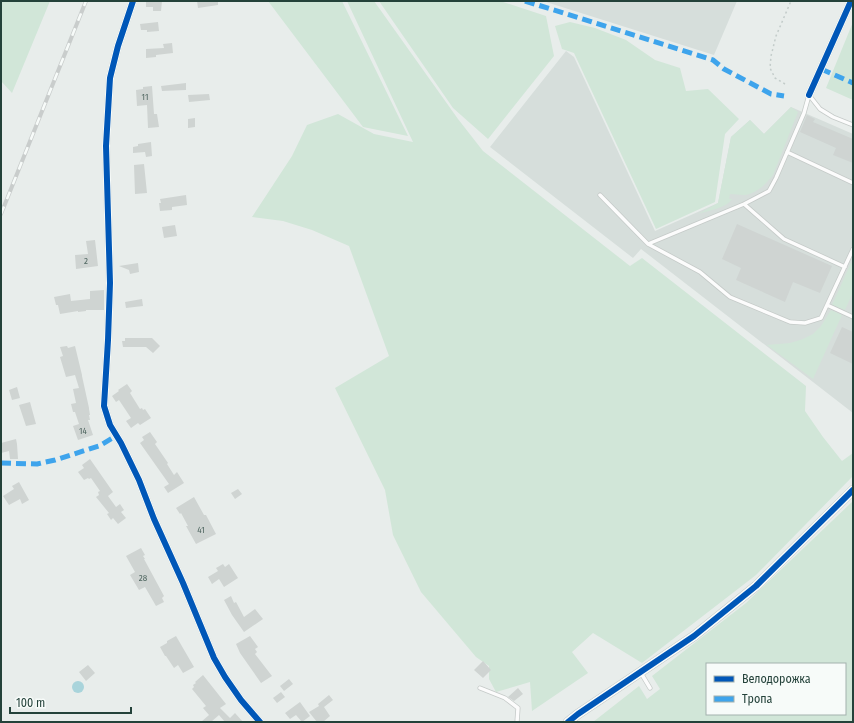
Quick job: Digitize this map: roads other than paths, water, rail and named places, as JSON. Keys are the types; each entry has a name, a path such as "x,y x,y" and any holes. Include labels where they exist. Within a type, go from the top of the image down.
{"street":[{"path":"133,1 118,46 110,78 106,153 110,283 104,406 110,425 121,443 139,480 214,658 241,700 260,722"},
{"path":"809,95 851,1"},
{"path":"568,722 694,636 756,586 853,490"}],"lane":[{"path":"809,95 820,108 833,117 853,125"},
{"path":"648,244 744,204 769,191 804,113 809,95"},
{"path":"787,152 853,182"},
{"path":"600,195 648,244 700,272 730,297 790,322 805,323 821,318 853,248"},
{"path":"744,204 784,239 845,267"},
{"path":"827,305 853,317"},
{"path":"640,672 650,688"},
{"path":"480,688 506,698 518,708 517,722"}],"water":[{"path":"78,681 82,683 84,687 82,691 78,693 74,691 72,687 74,683"}],"railway":[{"path":"1,214 86,1"}]}
